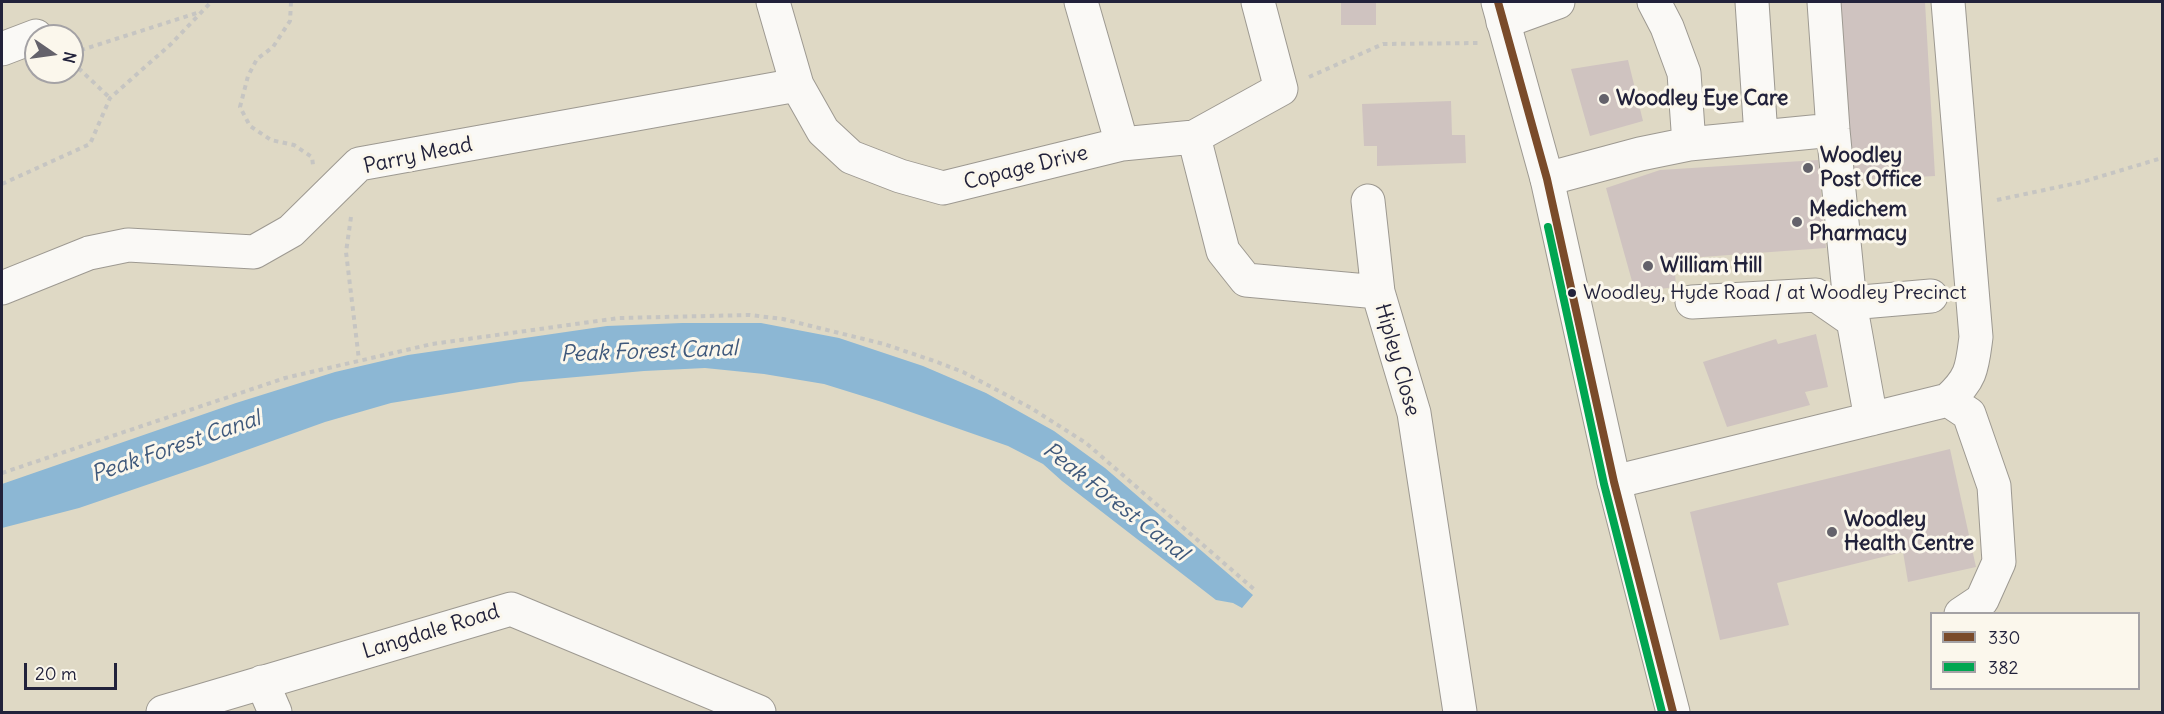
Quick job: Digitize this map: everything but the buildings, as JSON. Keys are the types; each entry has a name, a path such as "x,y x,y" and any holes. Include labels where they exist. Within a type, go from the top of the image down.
{"street":[{"name":"Copage Drive","path":"772,2 797,85 823,131 851,158 900,176 943,188 1122,144 1194,137 1281,89"},
{"path":"1081,2 1122,144"},
{"path":"1258,2 1281,89"},
{"path":"1558,2 1504,22 1547,179 1614,482 1673,712"},
{"path":"1654,2 1667,27 1684,74 1689,144"},
{"path":"1752,2 1761,136"},
{"path":"1824,2 1833,130 1851,311 1871,419"},
{"path":"1614,482 1948,400 1963,385 1973,364 1976,337 1948,2"},
{"path":"2,50 24,41"},
{"name":"Parry Mead","path":"2,288 89,253 128,245 255,252 291,231 359,164 797,85"},
{"path":"1547,179 1640,154 1689,144 1833,130"},
{"name":"Hipley Close","path":"1194,137 1223,251 1246,280 1378,292 1414,413 1460,712"},
{"path":"1368,201 1378,292"},
{"path":"1692,302 1816,295 1851,311 1931,296"},
{"path":"1948,400 1968,414 1994,486 1999,562 1982,600 1963,612"},
{"name":"Langdale Road","path":"163,712 511,609 759,712"},
{"path":"262,682 275,712"}],"path":[{"path":"2,184 90,144 110,98 171,44 211,2"},
{"path":"291,2 290,21 273,47 256,59 248,76 240,106 250,126 271,140 294,145 312,157 315,207"},
{"path":"84,49 201,11"},
{"path":"1281,89 1383,45 1504,22"},
{"path":"84,73 110,98"},
{"path":"2013,197 2082,182 2162,158"},
{"path":"359,164 346,252 359,360"},
{"path":"2,472 285,378 432,344 630,317 750,315 783,319 884,344 963,372 1031,408 1086,443 1256,591"}],"water":[{"name":"Peak Forest Canal","path":"761,323 839,338 923,366 986,393 1054,431 1105,468 1253,595 1242,608 1233,603 1216,600 1043,464 1008,446 824,384 764,374 705,368 520,382 391,403 325,422 79,508 2,528 2,484 236,403 335,372 408,355 607,326"}],"transit line":[{"name":"330","path":"1498,2 1547,179 1614,482 1673,712"},
{"name":"382","path":"1548,227 1604,484 1662,712"}],"place":[{"name":"Woodley Eye Care","path":"1604,99"},
{"name":"Woodley Post Office","path":"1808,168"},
{"name":"Medichem Pharmacy","path":"1797,222"},
{"name":"William Hill","path":"1648,266"},
{"name":"Woodley, Hyde Road / at Woodley Precinct","path":"1572,293"},
{"name":"Woodley Health Centre","path":"1832,532"}]}
